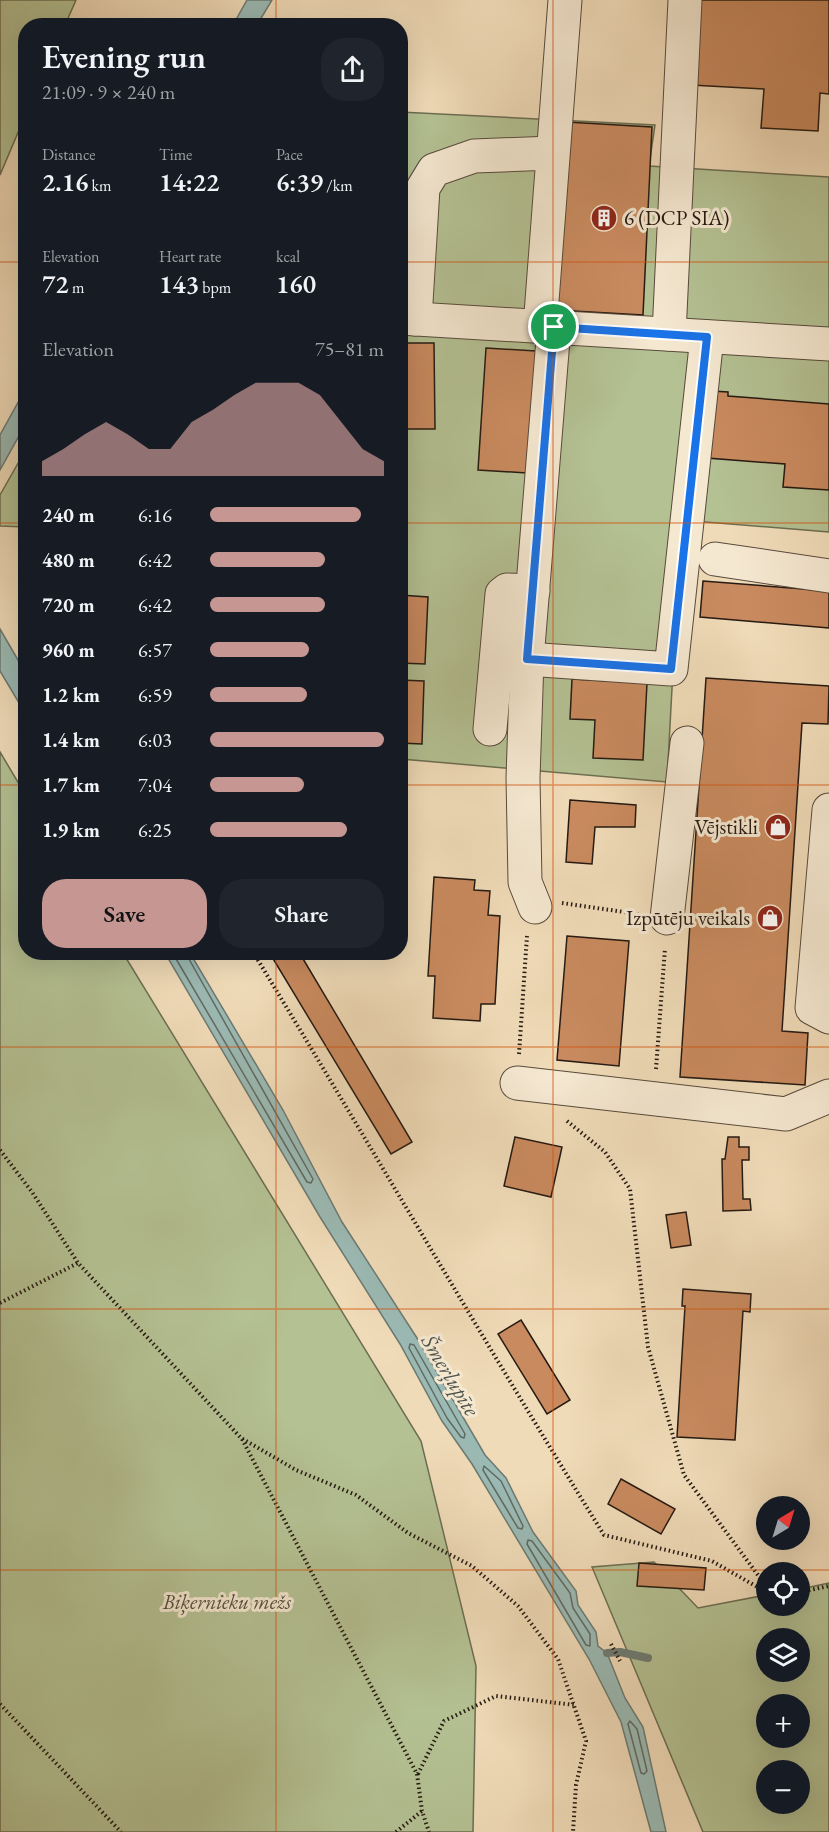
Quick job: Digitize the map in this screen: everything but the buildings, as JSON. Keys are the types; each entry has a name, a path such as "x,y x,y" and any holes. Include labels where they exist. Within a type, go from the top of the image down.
{"lane":[{"path":"535,907 525,882 523,778 527,659 533,591 547,327 552,153 566,0"},
{"path":"669,334 685,0"},
{"path":"552,153 474,156 434,170 423,188 408,318 829,344"},
{"path":"527,659 671,669 707,337"},
{"path":"715,559 829,576"},
{"path":"490,729 502,594 507,590 533,591"},
{"path":"667,918 687,743"},
{"path":"829,810 812,1008 829,1017"},
{"path":"517,1083 786,1114 829,1096"}],"path":[{"path":"517,1083 527,925 535,907 552,901 667,918 654,1099"},
{"path":"258,960 603,1535 712,1561 756,1586"},
{"path":"561,1116 605,1152 630,1189 648,1347 684,1474 756,1572"},
{"path":"0,1150 32,1192 78,1263 241,1438 417,1774 422,1810 429,1832"},
{"path":"0,1304 78,1263"},
{"path":"241,1438 296,1470 356,1495 408,1533 472,1566 518,1606 558,1659 586,1741 576,1785 573,1832"},
{"path":"810,1590 829,1586"},
{"path":"611,1644 620,1661"},
{"path":"417,1774 444,1721 496,1696 575,1705"},
{"path":"0,1704 121,1832"},
{"path":"396,1832 422,1810"}],"green space":[{"path":"0,0 76,0 68,18 18,18 18,133 0,175"},
{"path":"408,112 655,125 649,166 829,177 829,532 681,520 667,782 408,760"},
{"path":"18,463 18,527 0,526 0,495"},
{"name":"Biķernieku mežs","path":"0,752 18,782 18,960 127,960 421,1441 476,1666 473,1832 0,1832"},
{"path":"654,1562 698,1608 756,1597 756,1616 810,1616 810,1587 829,1583 829,1832 703,1832 592,1567"}],"water":[{"path":"247,0 272,0 261,18 237,18"},
{"path":"18,403 18,438 0,470 0,435"},
{"path":"0,629 18,660 18,701 0,671"},
{"path":"169,960 194,960 283,1110 342,1222 417,1338 485,1455 506,1478 533,1532 576,1591 578,1605 596,1632 598,1646 607,1653 625,1698 643,1727 666,1832 651,1832 621,1722 589,1659 472,1464 442,1421 400,1344 320,1217"}],"waterway":[{"path":"607,1653 620,1652 648,1658"}],"place":[{"name":"6 (DCP SIA)","path":"604,218"},
{"name":"Vējstikli","path":"778,827"},
{"name":"Izpūtēju veikals","path":"770,918"}],"route":[{"path":"554,327 707,337 671,669 527,659 554,327"}],"water label":[{"name":"Šmerļupīte","path":"451,1375"}]}
